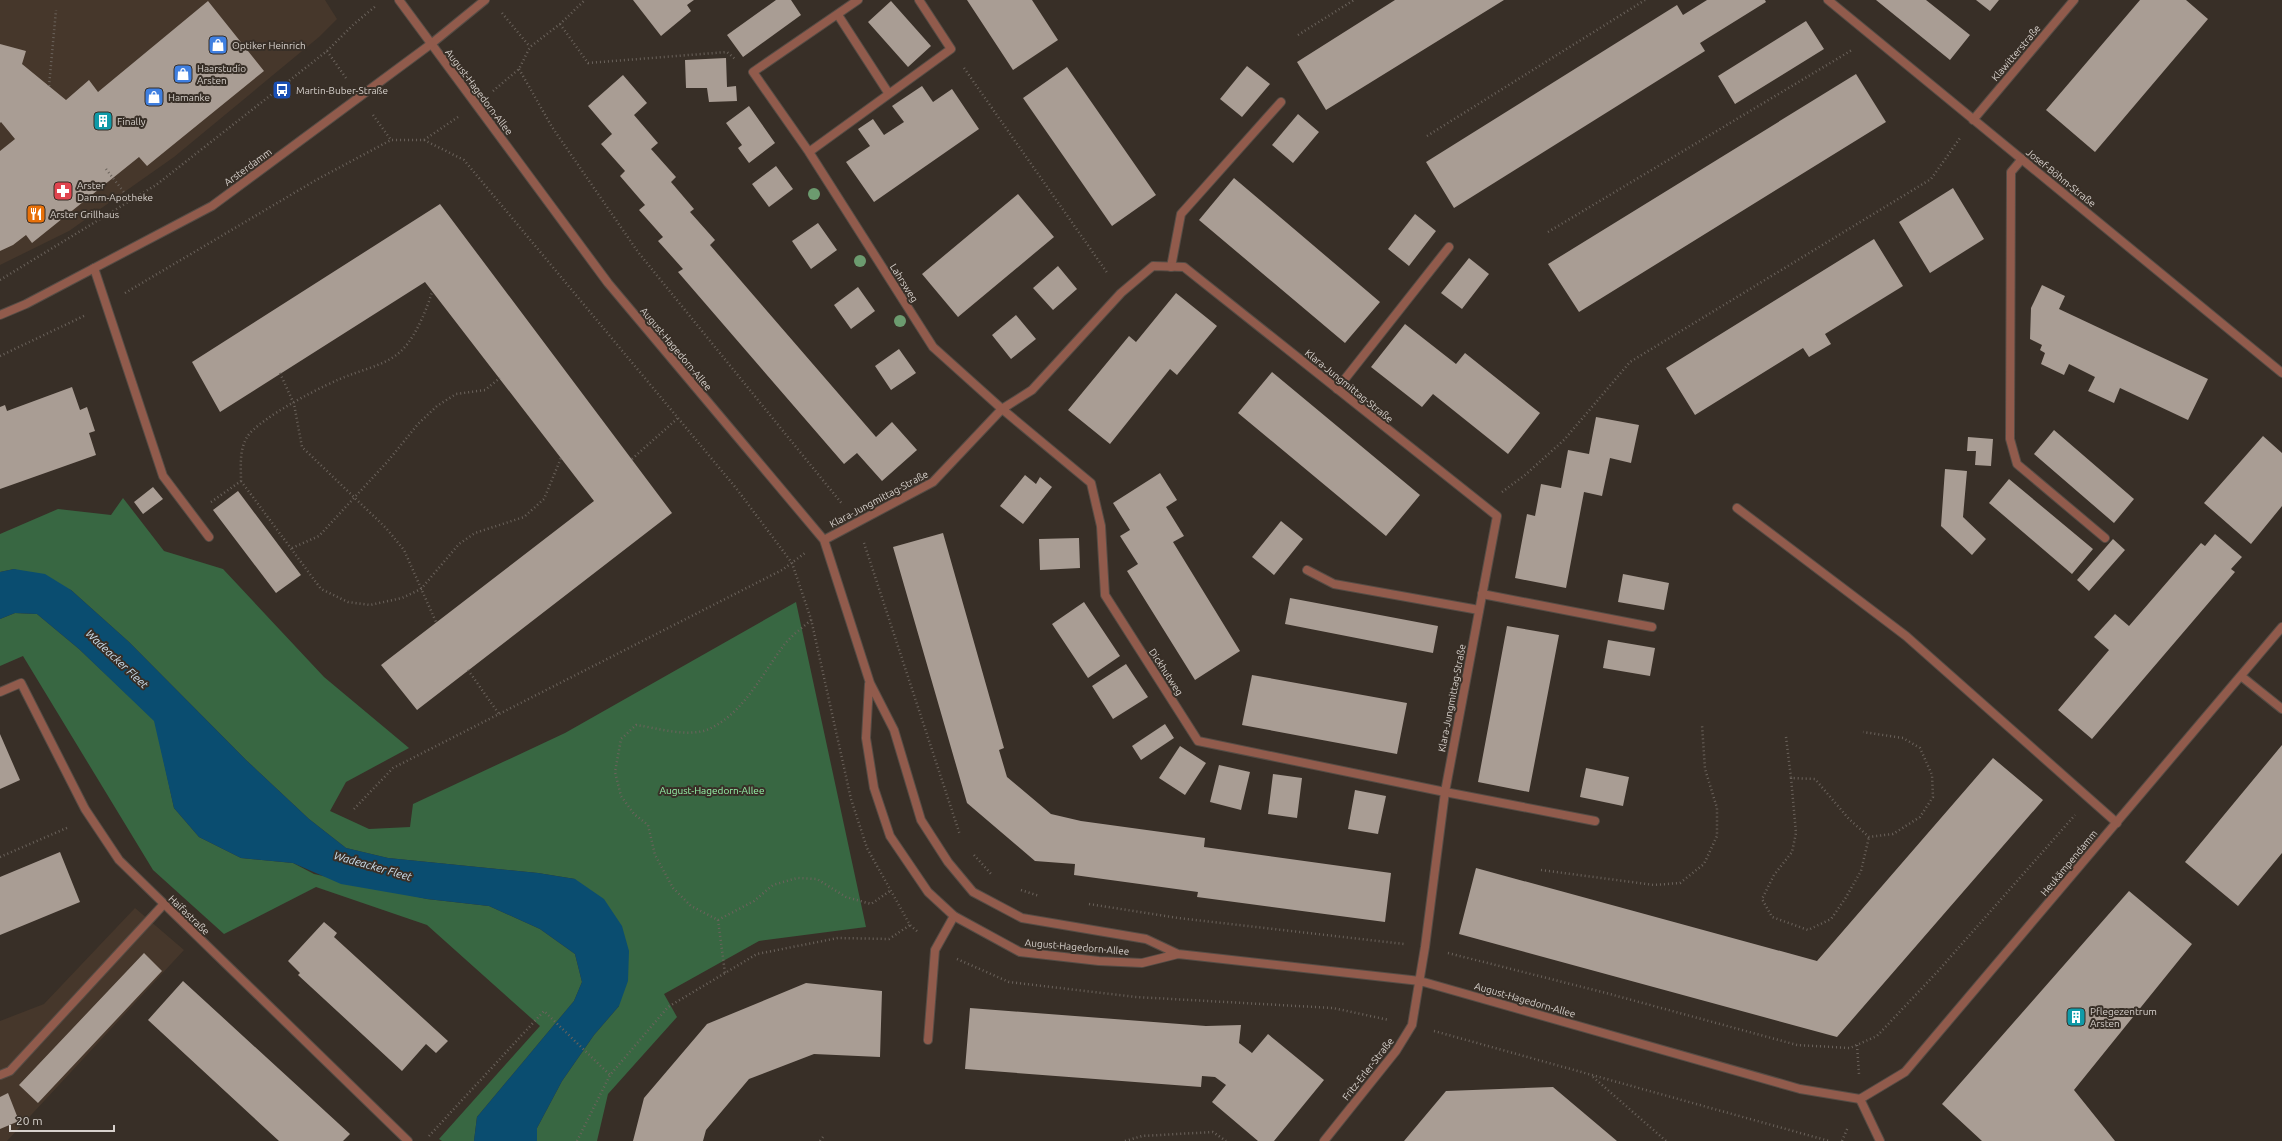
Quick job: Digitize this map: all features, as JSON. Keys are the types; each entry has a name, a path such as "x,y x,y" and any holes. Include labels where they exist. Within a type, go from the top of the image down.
{"street":[{"path":"399,0 431,44"},
{"name":"Arsterdamm","path":"0,315 26,304 212,206 431,44 485,0"},
{"path":"753,72 858,0"},
{"path":"809,152 951,49 919,0"},
{"name":"Josef-Böhm-Straße","path":"1828,0 1972,120 2022,159 2282,372"},
{"name":"Klawitterstraße","path":"1972,120 2074,0"},
{"path":"838,15 889,94"},
{"name":"August-Hagedorn-Allee","path":"431,44 477,104 608,283 824,540 870,683 894,730 921,820 948,862 973,892 1022,918 1146,939 1178,954 1420,981 1800,1089 1860,1099"},
{"name":"Lahrsweg","path":"753,72 809,152 933,347 1002,409"},
{"path":"1171,267 1181,214 1281,102"},
{"path":"2022,159 2011,172 2010,439 2017,464 2105,538"},
{"path":"1337,389 1449,248"},
{"name":"Klara-Jungmittag-Straße","path":"824,540 933,482 1002,409 1032,390 1121,292 1153,266 1184,267 1497,516 1445,792 1420,981"},
{"path":"94,268 163,476 209,537"},
{"name":"Dickhutweg","path":"1002,409 1092,483 1101,526 1105,595 1198,741 1445,792 1596,821"},
{"path":"1736,508 1906,636 2117,823"},
{"path":"1307,570 1334,584 1479,610"},
{"path":"1482,594 1652,627"},
{"name":"Heukämpendamm","path":"1860,1099 1905,1072 2282,627"},
{"path":"2241,676 2282,709"},
{"name":"Haifastraße","path":"0,692 21,683 91,817 119,860 163,905 289,1024 408,1141"},
{"name":"August-Hagedorn-Allee","path":"870,683 866,738 874,788 890,836 928,892 954,916 1020,952 1099,961 1142,963 1178,954"},
{"path":"0,1075 10,1071 163,905"},
{"path":"928,1040 935,950 954,916"},
{"name":"Fritz-Erler-Straße","path":"1324,1141 1396,1051 1412,1025 1420,981"},
{"path":"1860,1099 1880,1141"}],"path":[{"path":"0,280 156,185 327,51 354,24 384,0"},
{"path":"424,140 477,104 518,69 530,47 560,24 585,0"},
{"path":"1298,35 1354,0"},
{"path":"1426,136 1645,0"},
{"path":"49,86 56,10"},
{"path":"502,12 530,47"},
{"path":"560,24 588,63 727,52 753,72"},
{"path":"1548,232 1873,37"},
{"path":"951,49 1121,292"},
{"path":"518,69 552,127 638,252 857,522 961,840"},
{"path":"1483,505 1525,475 1564,440 1630,362 1931,179 1972,120"},
{"path":"0,356 74,323 316,180 391,140 424,140 464,160 736,488 792,563 811,620 851,799 867,848 910,925 935,950 1009,982 1136,996 1333,1008 1412,1025 1829,1141"},
{"path":"106,169 130,200"},
{"path":"432,292 426,310 404,348 387,361 337,380 258,424 247,437 240,455 241,481 292,548 321,590 348,602 370,605 402,598 421,589 459,544 475,533 524,517 544,499 561,458"},
{"path":"280,373 294,404 302,447 352,497 386,528 404,550 436,622"},
{"path":"292,548 318,536 352,497 388,461 418,424 437,406 456,394 485,390 500,378"},
{"path":"632,459 678,418"},
{"path":"192,515 241,481"},
{"path":"354,809 394,768 782,570 824,540"},
{"path":"718,920 691,906 673,888 655,854 648,825 634,814 621,796 616,772 621,739 636,725 689,732 709,729 729,716 748,696 785,643 811,620"},
{"path":"468,670 499,714"},
{"path":"1541,870 1654,885 1680,883 1704,864 1716,836 1717,808 1705,770 1702,725"},
{"path":"1790,778 1815,779 1849,819 1869,837 1893,834 1920,817 1933,797 1932,775 1920,748 1903,738 1863,732"},
{"path":"1786,737 1796,833 1792,852 1774,875 1762,899 1772,917 1808,930 1831,919 1861,871 1869,837"},
{"path":"1087,904 1178,918 1425,947 1606,993 1798,1046 1850,1048 1877,1036 1939,970 2090,799"},
{"path":"0,857 91,817"},
{"path":"972,852 993,876"},
{"path":"718,920 754,901 773,885 797,878 817,879 846,897 871,904 890,891"},
{"path":"1020,889 1042,897"},
{"path":"718,920 725,973"},
{"path":"577,1141 610,1075 668,1006 757,954 838,938 889,939 910,925"},
{"path":"425,1141 544,1011 610,1075"},
{"path":"1591,1075 1666,1141"},
{"path":"1125,1141 1142,1136 1213,1132 1226,1141"},
{"path":"820,1141 823,1137"}],"shaded area":[{"path":"0,0 325,0 337,19 319,37 174,157 69,231 0,265"},
{"path":"135,908 184,950 7,1141 0,1141 0,1021 44,1004"}],"green space":[{"path":"123,498 164,551 223,569 324,677 409,748 346,782 330,811 369,829 410,827 413,804 565,733 796,602 866,927 759,941 664,994 677,1017 608,1094 597,1141 537,1141 537,1128 562,1081 594,1035 619,1006 575,879 538,873 388,858 346,848 309,819 246,760 129,642 71,590 14,569 0,572 0,534 58,509 111,515"},
{"path":"15,613 37,614 79,649 155,721 174,808 199,837 241,858 293,863 314,874 427,899 489,906 540,929 575,954 582,982 574,1001 477,1117 474,1141 442,1141 439,1139 540,1026 427,925 316,887 224,934 153,870 23,656 0,666 0,619"}],"water":[{"name":"Wadeacker Fleet","path":"14,569 45,574 71,590 129,642 246,760 309,819 346,848 388,858 538,873 575,879 604,899 622,926 629,951 628,981 619,1006 594,1035 562,1081 537,1128 537,1141 474,1141 477,1117 574,1001 582,982 575,954 540,929 489,906 427,899 341,884 293,863 241,858 199,837 174,808 154,721 79,649 37,614 15,613 0,619 0,572"}],"building":[{"path":"633,0 694,0 687,5 691,11 661,36"},
{"path":"776,0 791,0 801,15 743,57 727,35"},
{"path":"967,0 1032,0 1058,40 1013,70"},
{"path":"1395,0 1504,0 1326,110 1297,62"},
{"path":"1707,0 1765,0 1766,2 1700,43 1705,51 1454,208 1426,162 1677,5 1683,15"},
{"path":"1876,0 1926,0 1970,35 1950,60"},
{"path":"1976,0 1999,0 1990,11"},
{"path":"2140,0 2186,0 2208,19 2095,152 2046,110"},
{"path":"208,1 264,71 147,166 139,157 32,243 26,235 13,245 0,251 0,151 15,139 1,122 0,123 0,44 26,51 22,64 66,100 89,80 98,92"},
{"path":"891,1 931,46 908,67 868,22"},
{"path":"1806,21 1824,49 1735,104 1718,76"},
{"path":"726,58 727,87 736,86 737,101 709,102 707,88 686,88 685,60"},
{"path":"1247,66 1270,84 1242,117 1220,99"},
{"path":"1067,67 1156,195 1112,226 1023,98"},
{"path":"1856,74 1886,122 1579,312 1548,264"},
{"path":"623,75 647,103 634,115 658,143 651,149 676,177 671,182 694,209 690,212 715,240 710,245 876,437 892,422 917,450 882,481 857,453 844,464 678,272 683,269 658,241 663,237 639,210 645,205 620,176 625,171 601,144 612,134 588,106"},
{"path":"922,86 933,102 952,89 979,129 874,202 846,162 870,146 858,129 873,119 884,135 904,122 892,106"},
{"path":"749,106 775,143 749,163 738,148 742,145 726,123"},
{"path":"1298,114 1319,132 1293,163 1272,145"},
{"path":"776,166 793,189 769,207 752,184"},
{"path":"1234,178 1380,302 1345,343 1199,220"},
{"path":"1953,188 1984,239 1930,273 1899,222"},
{"path":"1018,194 1054,237 958,317 922,274"},
{"path":"440,204 672,513 417,710 381,665 594,501 425,282 220,412 192,362"},
{"path":"1415,214 1436,231 1409,266 1388,249"},
{"path":"818,223 837,250 811,269 792,241"},
{"path":"1874,239 1903,286 1825,334 1831,344 1809,357 1803,348 1695,415 1666,368"},
{"path":"1469,258 1489,274 1462,309 1441,293"},
{"path":"1058,266 1077,289 1053,310 1033,288"},
{"path":"2042,285 2065,296 2059,309 2208,379 2188,420 2120,388 2114,403 2088,391 2095,377 2069,364 2064,375 2041,364 2045,353 2040,350 2042,345 2030,339 2031,308"},
{"path":"858,287 875,311 851,329 834,305"},
{"path":"1176,293 1217,326 1177,375 1170,369 1110,444 1068,410 1129,336 1136,342"},
{"path":"1016,315 1036,339 1011,359 992,335"},
{"path":"1405,324 1456,364 1465,353 1540,413 1508,454 1433,394 1422,407 1371,367"},
{"path":"899,349 916,373 891,390 875,366"},
{"path":"1272,372 1420,495 1386,536 1238,413"},
{"path":"72,387 80,410 87,407 95,431 89,433 96,455 0,489 0,407 5,405 7,411"},
{"path":"1596,417 1639,425 1631,463 1610,458 1602,496 1584,492 1566,588 1515,578 1527,514 1535,516 1541,484 1561,488 1568,450 1589,454"},
{"path":"2054,430 2134,499 2114,523 2034,454"},
{"path":"2263,436 2282,453 2282,506 2251,544 2204,503"},
{"path":"1968,437 1993,439 1991,466 1975,465 1976,451 1967,451"},
{"path":"1945,469 1967,471 1963,517 1986,539 1972,555 1941,526"},
{"path":"1160,473 1177,500 1166,507 1184,536 1173,542 1240,651 1195,680 1127,571 1138,564 1120,536 1130,530 1113,503"},
{"path":"1025,475 1036,484 1040,477 1052,487 1023,524 1000,506"},
{"path":"2009,479 2093,549 2072,574 1989,503"},
{"path":"153,487 163,499 143,514 134,502"},
{"path":"238,491 301,575 276,593 213,510"},
{"path":"1281,521 1303,539 1274,575 1252,557"},
{"path":"943,533 1004,748 999,750 1007,777 1051,814 1081,821 1205,838 1204,847 1391,873 1385,922 1197,897 1198,892 1074,875 1075,864 1035,861 967,803 893,547"},
{"path":"2215,534 2242,557 2231,569 2235,572 2092,739 2058,710 2109,650 2094,637 2115,614 2129,626 2201,543 2205,546"},
{"path":"1079,538 1080,568 1040,570 1039,539"},
{"path":"2113,539 2125,550 2089,591 2077,580"},
{"path":"1623,574 1669,583 1664,610 1618,602"},
{"path":"1290,598 1438,626 1433,653 1285,624"},
{"path":"1084,602 1120,656 1088,678 1052,624"},
{"path":"1507,626 1559,635 1529,792 1478,782"},
{"path":"1608,640 1655,648 1650,676 1603,668"},
{"path":"1126,664 1148,697 1113,719 1092,686"},
{"path":"1252,675 1407,703 1397,754 1242,725"},
{"path":"1165,724 1174,738 1141,760 1132,746"},
{"path":"0,734 20,780 0,789"},
{"path":"2282,745 2282,853 2238,906 2185,862"},
{"path":"1180,746 1206,763 1185,795 1159,778"},
{"path":"1993,758 2043,800 1837,1037 1459,934 1476,868 1817,961"},
{"path":"1219,765 1250,772 1241,810 1210,802"},
{"path":"1586,768 1629,777 1623,806 1580,797"},
{"path":"1273,774 1302,778 1297,818 1268,814"},
{"path":"1355,790 1386,796 1378,834 1348,829"},
{"path":"60,852 80,902 0,935 0,877"},
{"name":"Pflegezentrum Arsten","path":"2129,891 2192,944 2074,1090 2115,1141 1982,1141 1942,1104"},
{"path":"324,922 337,933 334,937 448,1041 436,1053 426,1044 402,1071 298,975 300,973 288,961"},
{"path":"144,953 162,971 38,1103 19,1085"},
{"path":"183,981 350,1134 343,1141 279,1141 148,1020"},
{"path":"806,983 882,991 880,1057 814,1054 749,1079 706,1130 703,1141 633,1141 644,1098 707,1024"},
{"path":"970,1008 1206,1026 1241,1025 1239,1043 1252,1053 1268,1034 1324,1080 1274,1141 1258,1141 1212,1102 1226,1085 1215,1077 1202,1076 1201,1087 965,1069"},
{"path":"1553,1087 1617,1141 1404,1141 1446,1091"},
{"path":"8,1093 19,1121 0,1129 0,1097"}],"place":[{"name":"Optiker Heinrich","path":"218,45"},
{"name":"Haarstudio Arsten","path":"183,74"},
{"name":"Martin-Buber-Straße","path":"282,90"},
{"name":"Hamanke","path":"154,97"},
{"name":"Finally","path":"103,121"},
{"name":"Arster Damm-Apotheke","path":"63,191"},
{"name":"Arster Grillhaus","path":"36,214"},
{"name":"Pflegezentrum Arsten","path":"2076,1017"}]}
